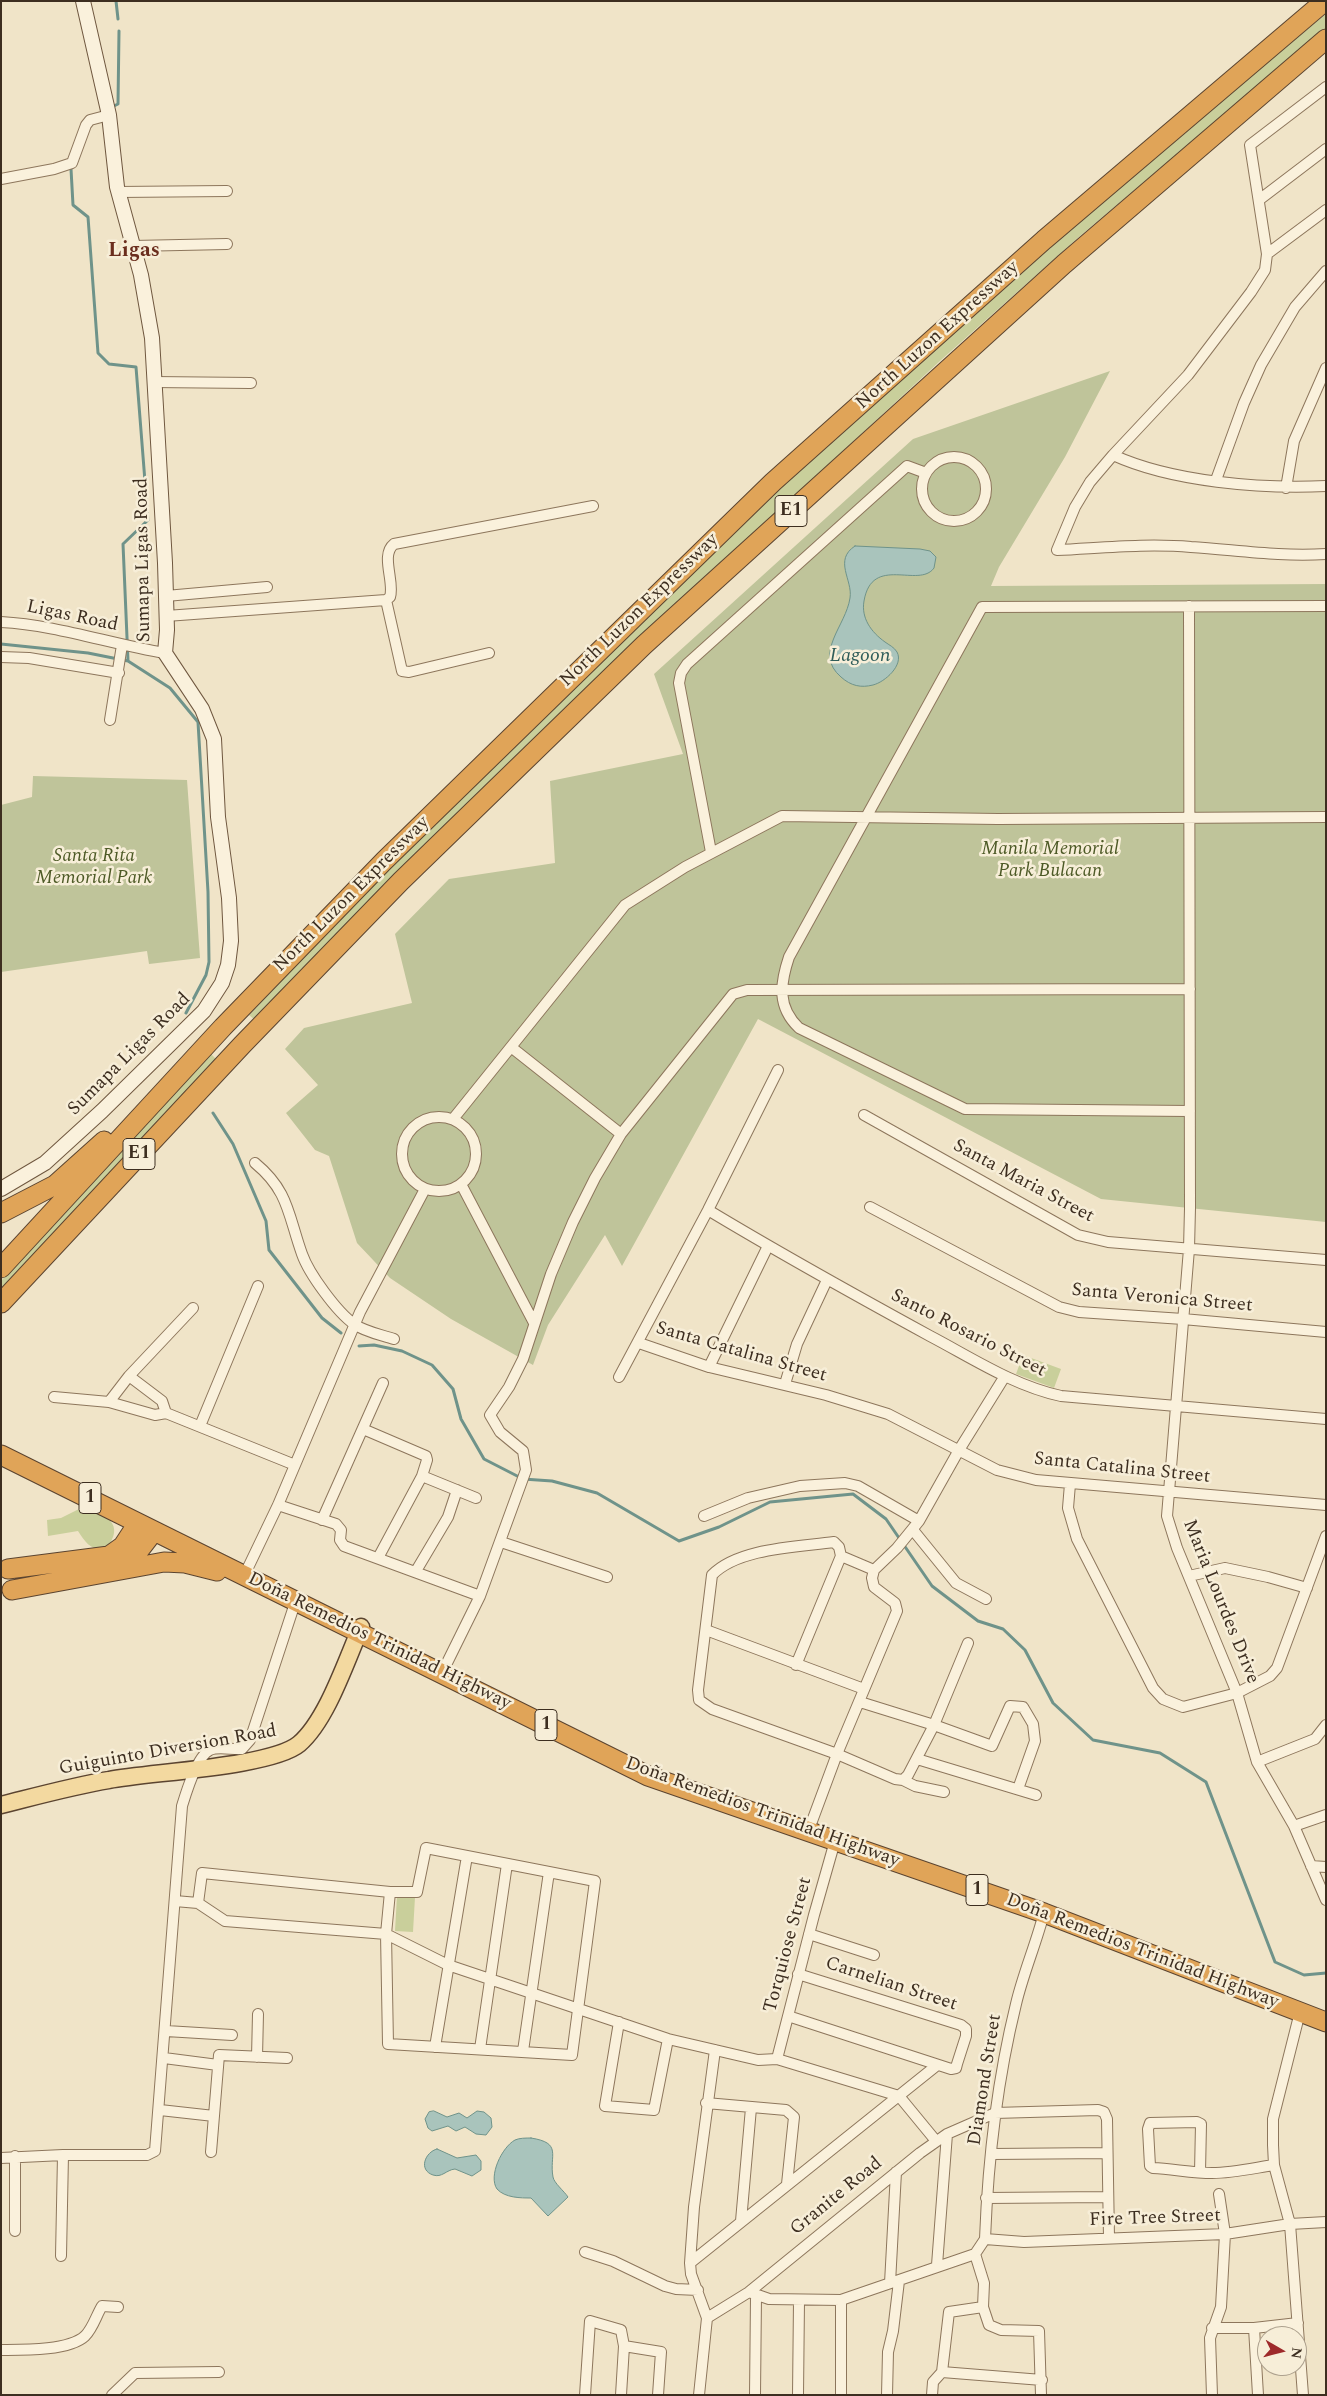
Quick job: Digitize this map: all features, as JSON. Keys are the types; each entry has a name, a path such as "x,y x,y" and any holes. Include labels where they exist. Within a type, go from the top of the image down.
{"highway":[{"name":"North Luzon Expressway","path":"1,1268 229,1020 377,868 774,482 1044,240 1325,1"},
{"name":"North Luzon Expressway","path":"1,1304 72,1225 401,881 644,645 1056,271 1326,39"},
{"path":"1,1213 54,1185 112,1133 134,1123"},
{"name":"Doña Remedios Trinidad Highway","path":"1,1454 648,1776 1044,1913 1326,2022"},
{"path":"8,1569 109,1556 146,1527"},
{"path":"111,1571 137,1553 146,1527"},
{"path":"12,1590 111,1571 171,1562 241,1575"}],"main road":[{"name":"Sumapa Ligas Road","path":"1,1189 45,1163 102,1111 204,1010 222,983 228,965 231,941 230,915 218,817 214,739 202,709 164,653 166,596 152,338 141,275 118,192 109,115 83,1"},
{"name":"Guiguinto Diversion Road","path":"1,1805 108,1780 265,1757 287,1751 297,1745 314,1727 361,1627"}],"street":[{"path":"1326,87 1250,145 1267,254 1265,270 1251,292 1188,375 1090,482 1080,499 1057,550 1145,545 1190,546 1280,555 1326,554"},
{"path":"1,179 60,168 72,163 86,125 90,120 109,115"},
{"path":"1259,200 1326,149"},
{"path":"118,192 227,191"},
{"path":"1267,254 1326,210"},
{"path":"133,246 227,244"},
{"path":"1216,480 1244,403 1261,365 1295,307 1326,271"},
{"path":"1286,488 1294,441 1326,368"},
{"path":"153,382 251,383"},
{"path":"1113,455 1138,467 1170,474 1286,488 1326,486"},
{"path":"947,457 963,458 972,462 980,470 985,480 985,496 981,506 975,514 961,521 946,521 937,517 930,511 922,498 922,482 926,473 932,465 947,457"},
{"path":"711,852 679,683 681,673 687,664 907,466 926,473"},
{"path":"166,616 386,600 390,597 392,589 389,547 394,544 593,506"},
{"path":"166,596 267,587"},
{"path":"386,600 402,671 409,672 489,653"},
{"name":"Maria Lourdes Drive","path":"1189,606 1190,1208 1189,1249 1167,1516 1177,1548 1237,1693 1257,1762 1294,1826 1326,1900"},
{"path":"1190,1111 965,1109 799,1028 788,1018 783,1004 782,990 789,957 982,607 1326,606"},
{"name":"Ligas Road","path":"1,622 62,631 122,648 164,653"},
{"path":"110,720 122,648"},
{"path":"1,657 29,658 119,669"},
{"path":"453,1119 632,898 711,852 782,816 865,818 1326,817"},
{"path":"442,1672 480,1596 526,1470 522,1451 500,1432 490,1415 509,1387 520,1366 551,1274 573,1222 621,1134 733,994 747,990 1190,989"},
{"path":"511,1046 621,1134"},
{"path":"619,1377 639,1343 708,1210 778,1070"},
{"name":"Santa Maria Street","path":"864,1115 1078,1235 1108,1242 1326,1260"},
{"path":"434,1116 453,1119 463,1125 470,1133 476,1149 474,1166 469,1176 461,1184 450,1190 425,1189 414,1182 406,1172 402,1161 402,1148 406,1136 414,1126 424,1119 434,1116"},
{"path":"255,1162 267,1172 283,1194 302,1256 325,1294 355,1325 394,1340"},
{"path":"461,1184 534,1323"},
{"path":"241,1575 278,1505 379,1273 425,1189"},
{"name":"Santa Veronica Street","path":"870,1207 1059,1307 1078,1312 1326,1332"},
{"name":"Santo Rosario Street","path":"708,1210 827,1280 1005,1376 1044,1392 1061,1396 1326,1419"},
{"path":"709,1366 768,1246"},
{"path":"785,1384 797,1344 827,1280"},
{"path":"200,1426 258,1286"},
{"path":"108,1402 129,1376 193,1308"},
{"name":"Santa Catalina Street","path":"639,1343 709,1366 785,1384 888,1414 996,1470 1036,1480 1326,1505"},
{"path":"129,1376 162,1400 166,1413"},
{"path":"808,1832 837,1754 897,1611 896,1604 874,1587 872,1578 874,1570 897,1548 919,1521 959,1450 1005,1376"},
{"path":"322,1520 383,1382"},
{"path":"54,1397 108,1402 155,1415 166,1413 295,1465"},
{"path":"363,1428 426,1456 427,1460 422,1476 378,1558"},
{"path":"422,1476 476,1498"},
{"path":"704,1516 756,1496 800,1486 845,1484 858,1486 919,1521"},
{"path":"1070,1484 1068,1508 1077,1539 1153,1688 1163,1699 1183,1707 1237,1693 1270,1676 1277,1668 1326,1536"},
{"path":"416,1571 448,1517 457,1490"},
{"path":"278,1505 339,1527 340,1540 344,1546 480,1596"},
{"path":"911,1532 956,1583 986,1599"},
{"path":"501,1542 607,1577"},
{"path":"796,1665 841,1556 839,1547 834,1542 766,1550 720,1566 712,1575 699,1700 712,1709 837,1754 895,1779 903,1780 915,1786 944,1792"},
{"path":"841,1556 874,1570"},
{"path":"1189,1576 1225,1568 1268,1577 1306,1588"},
{"path":"1,2158 63,2155 147,2155 155,2150 160,2110 182,1806 196,1768 203,1755 211,1749 242,1749 250,1740 296,1600"},
{"path":"706,1630 864,1689"},
{"path":"903,1780 908,1776 934,1725 968,1643"},
{"path":"860,1702 934,1725 992,1746 1010,1706 1022,1707 1033,1724 1035,1741 1018,1789"},
{"path":"1257,1762 1315,1739 1326,1725"},
{"path":"917,1759 1036,1795"},
{"path":"1294,1826 1326,1815"},
{"name":"Torquiose Street","path":"777,2059 798,1974 835,1841"},
{"path":"198,1903 202,1873 390,1892 417,1892 426,1848 595,1882 572,2055 388,2044 386,1934 390,1892"},
{"path":"435,2047 467,1856"},
{"path":"480,2049 507,1864"},
{"path":"1311,1866 1326,1868"},
{"path":"523,2051 549,1872"},
{"path":"175,1901 198,1903 225,1921 386,1934 448,1966 668,2039 758,2060 777,2059 899,2096 936,2141"},
{"name":"Diamond Street","path":"985,2239 986,2198 995,2113 1016,2002 1044,1913"},
{"path":"809,1934 874,1955"},
{"name":"Carnelian Street","path":"788,2016 936,2066 951,2069 956,2068 966,2036 966,2029 961,2025 798,1974"},
{"path":"1300,2012 1273,2119 1274,2165 1290,2224 1303,2395"},
{"path":"257,2056 258,2014"},
{"path":"619,2022 605,2106 654,2110 668,2039"},
{"path":"166,2031 232,2035"},
{"path":"699,2395 707,2318 690,2263 694,2207 714,2050"},
{"path":"211,2152 219,2055 287,2058"},
{"path":"164,2058 218,2065"},
{"path":"690,2263 741,2220 936,2066"},
{"path":"706,2104 786,2110 794,2117 787,2184"},
{"path":"741,2220 750,2108"},
{"path":"160,2110 214,2116"},
{"path":"995,2113 1104,2112 1106,2119 1109,2238"},
{"name":"Granite Road","path":"707,2318 752,2294 896,2172 936,2141 947,2134 995,2113"},
{"path":"1200,2172 1201,2124 1197,2122 1150,2123 1148,2128 1150,2166 1200,2172 1220,2172 1274,2165"},
{"path":"937,2265 947,2134"},
{"path":"992,2154 1107,2153"},
{"path":"61,2256 63,2155"},
{"path":"15,2156 15,2231"},
{"path":"887,2395 888,2352 893,2331 895,2282 896,2172"},
{"path":"1212,2395 1209,2346 1212,2328 1221,2307 1225,2234 1219,2194"},
{"path":"986,2198 1108,2197"},
{"name":"Fire Tree Street","path":"985,2239 1024,2242 1225,2234 1290,2224 1326,2222"},
{"path":"755,2395 752,2294 769,2299 841,2300 895,2282 937,2265 975,2254 985,2239"},
{"path":"585,2252 613,2261 665,2286 676,2289 698,2290"},
{"path":"975,2254 984,2283 983,2307 989,2325 1001,2330 1038,2331 1042,2380 1040,2395"},
{"path":"798,2395 799,2300"},
{"path":"841,2300 841,2395"},
{"path":"1,2350 50,2348 74,2343 84,2337 94,2324 102,2306 118,2307"},
{"path":"932,2395 933,2382 942,2372 949,2312 983,2307"},
{"path":"585,2395 590,2321 621,2330 624,2346 621,2395"},
{"path":"1212,2328 1254,2328 1298,2323"},
{"path":"1254,2328 1258,2395"},
{"path":"624,2346 662,2352 658,2395"},
{"path":"112,2395 136,2373 219,2372"},
{"path":"942,2372 1042,2380"}],"green space":[{"path":"1326,14 1326,28 1080,236 941,360 788,502 256,1021 249,1015 440,814 775,492 1106,194"},
{"name":"Manila Memorial Park Bulacan","path":"1110,371 1065,457 999,567 991,586 1326,584 1326,1222 1101,1199 758,1019 622,1266 605,1235 548,1325 533,1365 451,1319 390,1278 357,1243 329,1156 315,1150 286,1113 318,1085 285,1049 304,1028 412,1003 395,934 449,879 555,863 550,781 683,754 654,674 913,439"},
{"name":"Santa Rita Memorial Park","path":"33,776 187,780 200,958 149,964 147,951 1,972 1,805 32,797"},
{"path":"211,1054 219,1062 1,1296 1,1281"},
{"path":"1023,1355 1061,1369 1054,1388 1016,1374"},
{"path":"85,1506 106,1517 114,1527 112,1540 106,1549 96,1549 89,1545 78,1531 48,1536 47,1520 61,1518"},
{"path":"397,1896 415,1897 413,1932 395,1931"}],"water":[{"name":"Lagoon","path":"855,546 920,549 930,551 936,557 934,568 927,574 886,575 876,579 869,587 863,607 866,619 875,634 896,650 898,662 888,677 873,685 864,686 856,686 841,677 833,668 830,658 830,649 850,598 845,558"},
{"path":"434,2111 447,2117 459,2113 467,2118 477,2111 484,2112 491,2118 492,2127 486,2135 476,2134 465,2127 456,2131 448,2126 432,2131 428,2128 425,2119 429,2112"},
{"path":"531,2138 541,2140 551,2147 553,2177 568,2197 548,2216 531,2198 513,2197 504,2194 497,2189 495,2183 495,2170 505,2149 515,2140"},
{"path":"437,2149 457,2158 476,2155 481,2161 481,2170 472,2176 455,2169 436,2176 428,2173 425,2161 429,2154"}],"waterway":[{"path":"116,1 118,19"},
{"path":"112,107 118,104 119,31"},
{"path":"71,169 73,205 88,217 98,353 109,364 136,367 148,520 123,544 128,661"},
{"path":"1,644 88,653 128,661 170,688 198,722 208,892 209,962 206,975 186,1013"},
{"path":"213,1113 233,1144 266,1221 269,1250 322,1318 341,1333"},
{"path":"359,1346 374,1345 402,1351 432,1365 453,1389 461,1419 484,1459 523,1479 552,1481 597,1493 679,1541 719,1527 770,1502 853,1494 886,1519 932,1586 978,1621 1003,1629 1025,1650 1053,1703 1093,1740 1160,1753 1206,1782 1275,1962 1304,1975 1326,1973"}],"district":[{"name":"Ligas","path":"134,252"}]}
